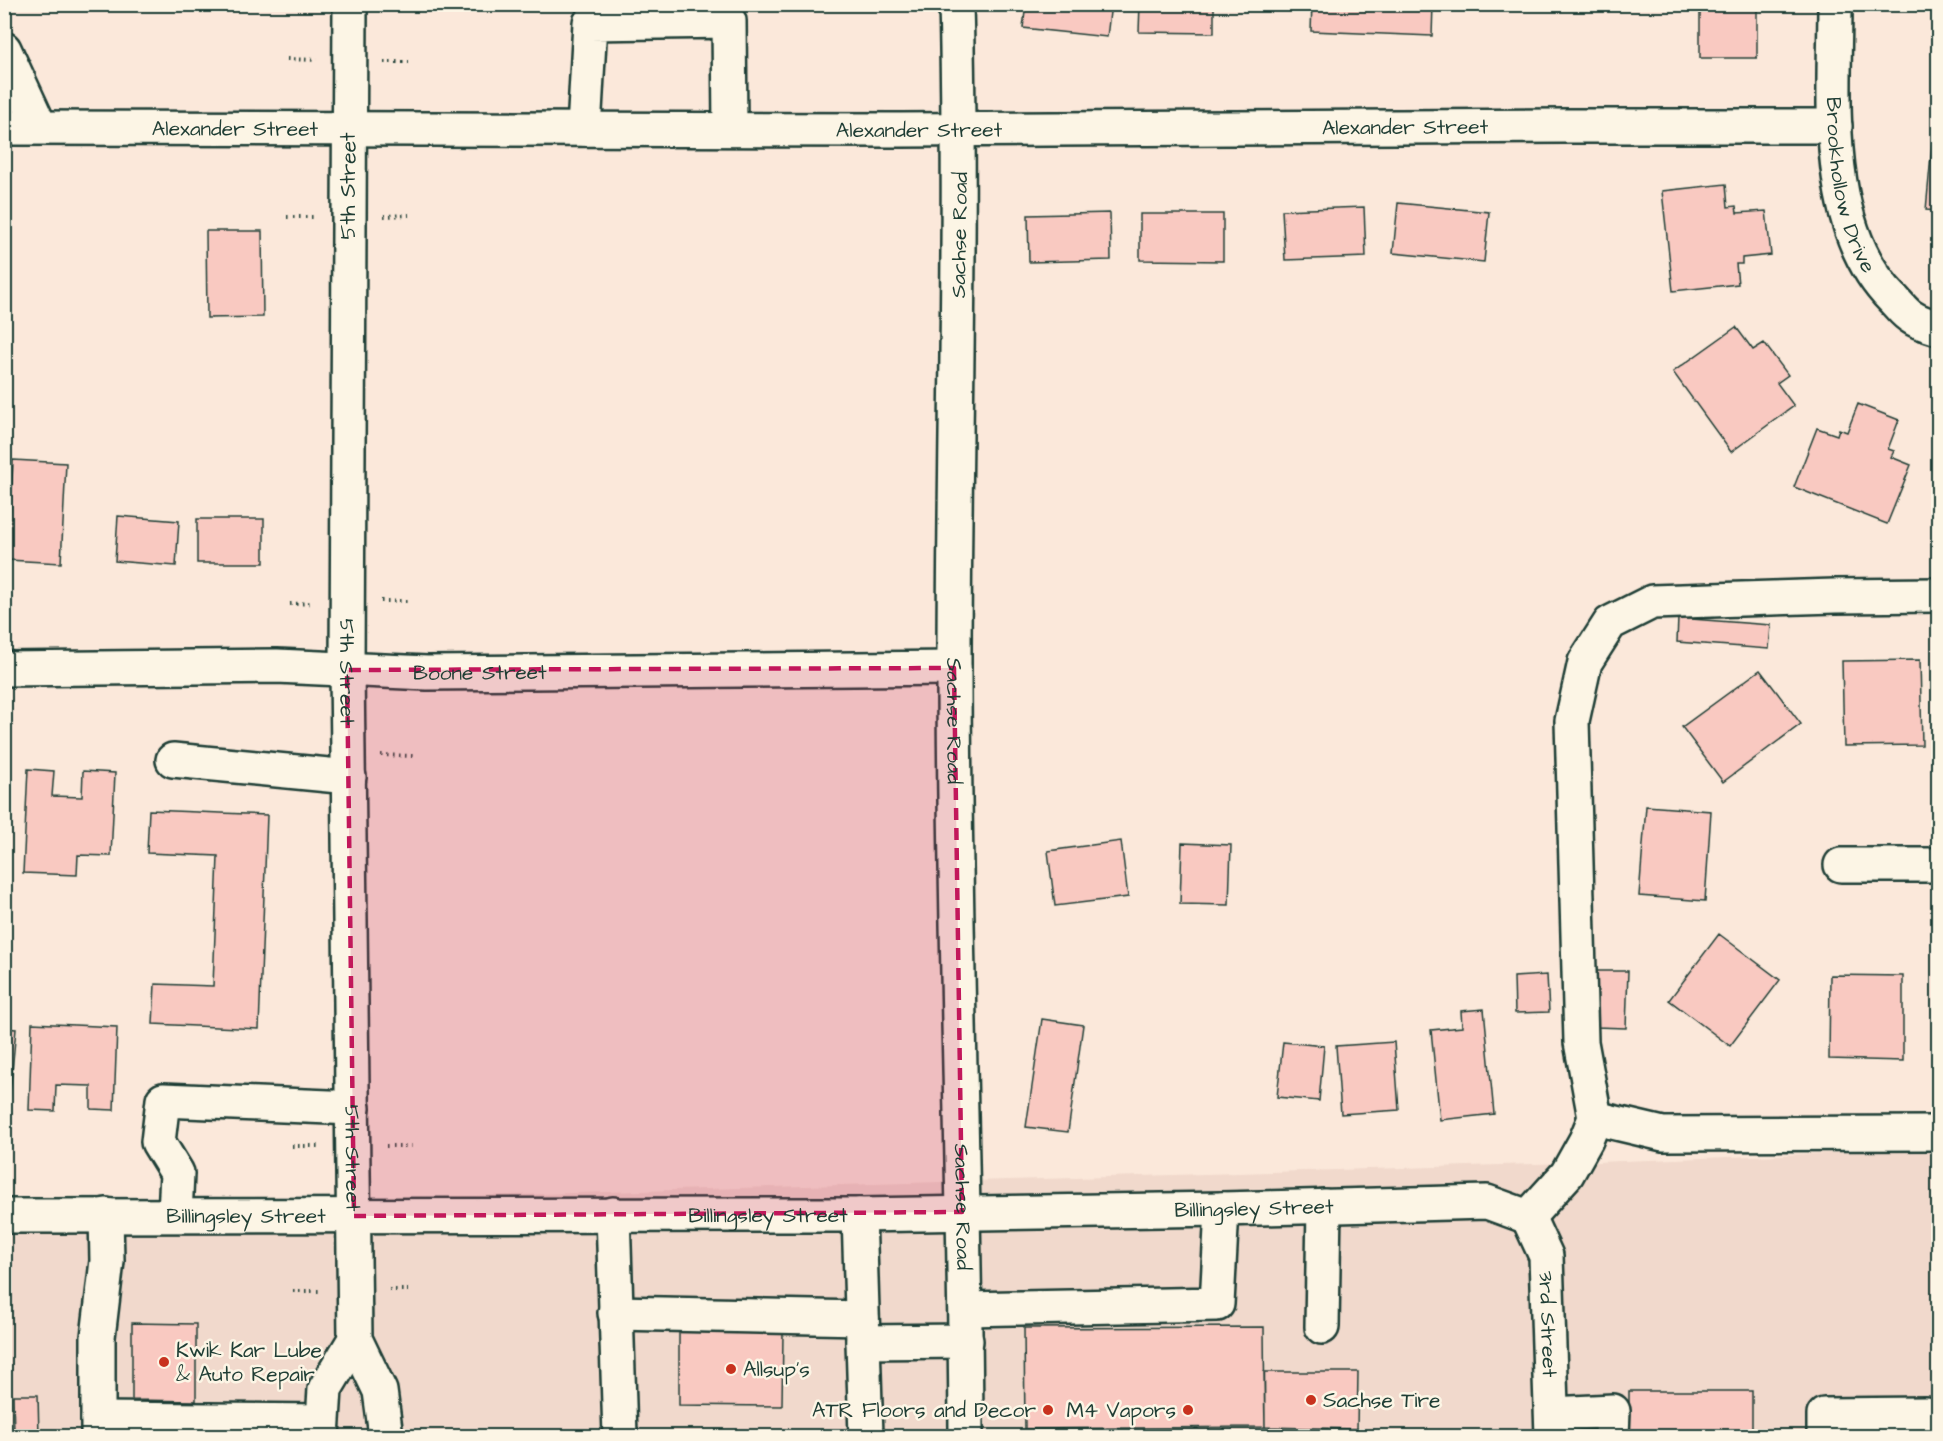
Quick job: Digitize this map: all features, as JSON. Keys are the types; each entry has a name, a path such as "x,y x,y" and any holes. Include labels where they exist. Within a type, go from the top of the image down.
{"street":[{"name":"5th Street","path":"350,4 347,670 355,1339 380,1391 386,1437"},
{"name":"Sachse Road","path":"957,4 960,129 954,668 966,1437"},
{"name":"Brookhollow Drive","path":"1835,4 1835,126 1838,176 1851,233 1880,286 1912,318 1938,328"},
{"path":"585,129 590,23 729,21 730,128"},
{"path":"4,49 40,127"},
{"name":"Alexander Street","path":"4,128 960,129 1835,126"},
{"path":"1528,1217 1567,1174 1587,1140 1595,1118 1581,1042 1572,721 1585,662 1610,623 1652,602 1938,595"},
{"name":"Boone Street","path":"4,669 277,666 439,673 954,668"},
{"path":"173,760 349,777"},
{"path":"1842,865 1938,865"},
{"path":"175,1215 177,1173 158,1142 163,1100 353,1108"},
{"path":"1595,1118 1663,1134 1938,1133"},
{"name":"Billingsley Street","path":"4,1216 859,1215 1487,1202 1528,1217"},
{"path":"1322,1327 1324,1206"},
{"path":"615,1313 862,1330 966,1325 1217,1304 1222,1209"},
{"path":"613,1214 620,1437"},
{"path":"106,1215 107,1261 98,1337 98,1428 322,1429 326,1389 355,1339"},
{"path":"859,1215 866,1437"},
{"name":"3rd Street","path":"1528,1217 1546,1256 1552,1425"},
{"path":"1552,1425 1612,1411 1612,1437"},
{"path":"1824,1437 1824,1415 1926,1414 1925,1437"}],"highlighted area":[{"path":"954,668 962,1212 354,1216 347,670"}],"shaded area":[{"path":"1938,1149 1938,1436 5,1436 4,1205 343,1200 1570,1163"}],"building":[{"path":"1026,4 1111,4 1107,37 1023,28"},
{"path":"1140,4 1214,4 1214,33 1139,32"},
{"path":"1312,4 1433,4 1432,36 1311,31"},
{"path":"1700,4 1757,4 1757,58 1700,58"},
{"path":"1932,145 1938,145 1938,211 1926,210"},
{"path":"1726,184 1728,207 1736,206 1737,213 1766,211 1771,255 1742,258 1742,264 1736,264 1738,284 1673,291 1662,191"},
{"path":"1398,203 1489,212 1484,262 1393,253"},
{"path":"1364,207 1366,257 1285,260 1282,210"},
{"path":"1110,213 1111,260 1029,262 1028,215"},
{"path":"1140,214 1223,214 1223,261 1140,260"},
{"path":"206,231 262,231 263,317 207,318"},
{"path":"1736,327 1753,350 1764,343 1788,375 1777,383 1794,406 1731,452 1673,372"},
{"path":"1858,404 1899,420 1888,449 1894,451 1891,457 1911,465 1887,524 1794,487 1817,428 1837,435 1839,429 1847,432"},
{"path":"13,460 66,463 61,563 8,560"},
{"path":"118,516 179,521 176,566 115,561"},
{"path":"197,519 264,519 264,563 197,563"},
{"path":"1678,618 1771,625 1769,649 1677,642"},
{"path":"1920,660 1922,745 1844,746 1842,661"},
{"path":"1760,670 1801,724 1723,782 1682,727"},
{"path":"28,769 54,771 52,796 82,797 83,771 115,773 111,856 78,855 77,875 23,873"},
{"path":"1646,806 1711,811 1705,901 1639,896"},
{"path":"149,810 267,815 259,1029 153,1024 155,984 213,986 218,856 147,853"},
{"path":"1121,841 1128,897 1055,906 1048,851"},
{"path":"1182,843 1231,845 1229,905 1180,904"},
{"path":"1719,934 1780,980 1730,1046 1669,1000"},
{"path":"1596,971 1628,971 1626,1028 1595,1027"},
{"path":"1547,975 1549,1012 1515,1013 1514,977"},
{"path":"1830,975 1903,976 1903,1061 1829,1059"},
{"path":"1484,1009 1494,1114 1440,1120 1431,1030 1462,1027 1461,1011"},
{"path":"1042,1019 1083,1025 1068,1132 1026,1127"},
{"path":"32,1023 117,1027 114,1110 91,1109 91,1086 56,1085 55,1111 29,1110"},
{"path":"4,1028 16,1029 8,1114 4,1113"},
{"path":"1283,1042 1324,1046 1319,1101 1277,1097"},
{"path":"1394,1042 1399,1110 1341,1114 1336,1046"},
{"name":"Kwik Kar Lube & Auto Repair","path":"132,1323 196,1324 196,1401 132,1400"},
{"path":"1264,1327 1265,1427 1025,1429 1024,1328"},
{"name":"Allsup's","path":"679,1331 783,1333 782,1406 679,1405"},
{"name":"Sachse Tire","path":"1264,1372 1358,1372 1357,1429 1265,1427"},
{"path":"1629,1391 1752,1391 1752,1436 1629,1436"},
{"path":"13,1395 38,1395 39,1436 14,1436"}],"place":[{"name":"Kwik Kar Lube & Auto Repair","path":"164,1362"},
{"name":"Allsup's","path":"731,1369"},
{"name":"Sachse Tire","path":"1311,1400"},
{"name":"ATR Floors and Decor","path":"1048,1410"},
{"name":"M4 Vapors","path":"1188,1410"}]}
